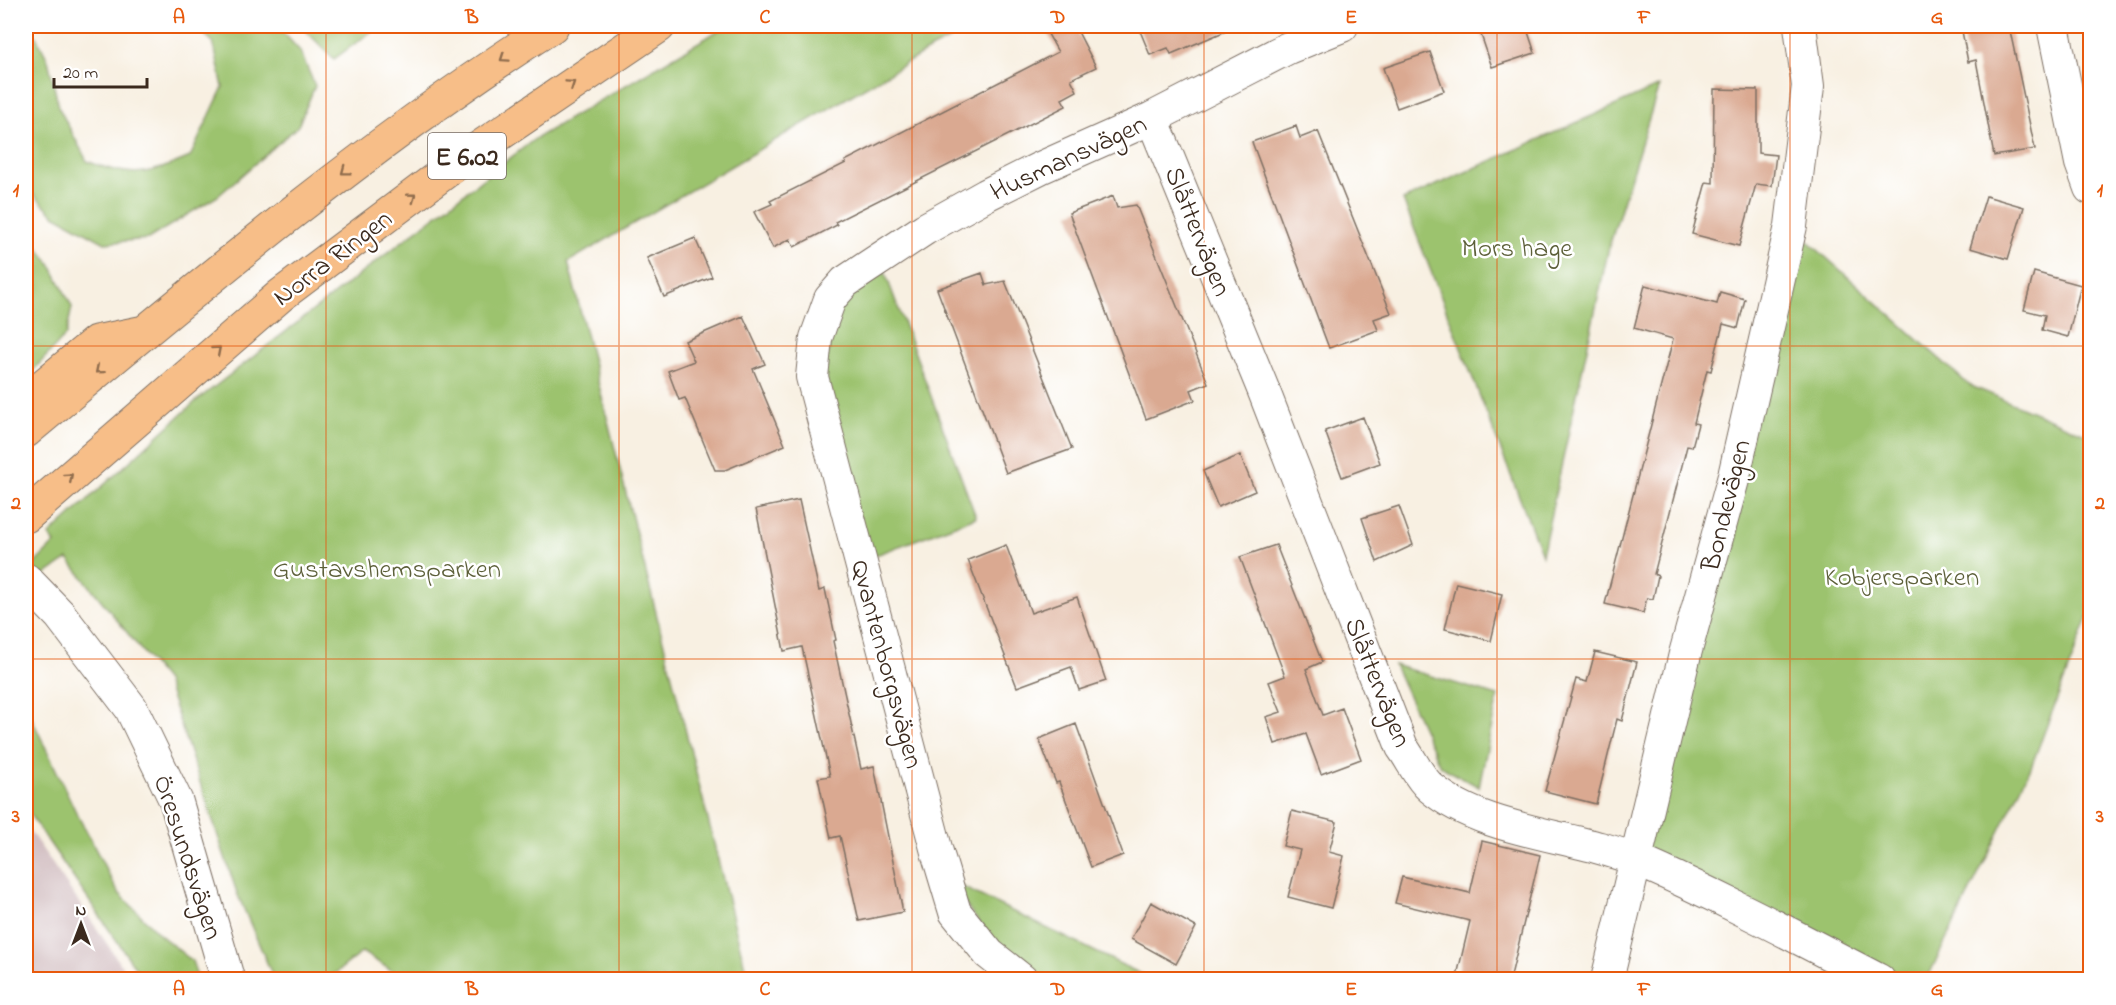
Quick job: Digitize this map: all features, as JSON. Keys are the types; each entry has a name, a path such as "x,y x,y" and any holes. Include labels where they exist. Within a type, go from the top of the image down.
{"main road":[{"name":"E 6.02","path":"26,431 326,185 420,116 552,26"},
{"name":"Norra Ringen","path":"26,516 281,295 457,163 659,26"},
{"path":"26,400 96,342 144,332"}],"street":[{"name":"Husmansvägen","path":"821,322 830,299 845,282 925,230 1040,168 1152,118 1288,48 1342,26"},
{"name":"Bondevägen","path":"1607,980 1685,654 1734,476 1791,226 1808,86 1800,26"},
{"path":"2053,26 2081,163 2091,188"},
{"name":"Slåttervägen","path":"1152,118 1263,388 1401,747 1429,786 1468,809 1532,831 1580,841 1637,861 1767,922 1879,980"},
{"name":"Qvantenborgsvägen","path":"821,322 813,354 815,387 956,912 989,954 1022,980"},
{"name":"Öresundsvägen","path":"26,579 60,615 131,708 176,801 228,980"},
{"name":"Öresundsvägen","path":"26,607 84,648"}],"shaded area":[{"path":"26,825 131,979 26,979"}],"green space":[{"path":"195,26 277,26 300,51 315,86 298,126 218,196 148,239 105,243 54,215 26,187 26,29 34,33 48,60 59,108 87,161 116,170 139,172 162,168 190,157 223,87 213,42"},
{"path":"301,26 379,26 334,59"},
{"name":"Gustavshemsparken","path":"726,26 976,26 932,48 568,262 748,979 405,979 362,952 328,979 274,979 237,893 166,681 68,559 26,588 26,572 55,543 49,535 196,401 536,138"},
{"name":"Mors hage","path":"1659,86 1609,247 1542,555 1403,200"},
{"name":"Kobjersparken","path":"1791,226 1969,385 2090,436 2090,613 2031,767 1927,979 1879,979 1637,861"},
{"path":"26,233 50,263 72,307 66,335 26,378"},
{"path":"880,259 976,517 860,561 817,397 845,282"},
{"path":"1394,665 1498,696 1479,787 1440,766"},
{"path":"26,706 75,810 118,892 159,934 192,961 198,979 143,979 26,809"},
{"path":"946,879 1141,974 1153,979 1022,979"}],"building":[{"path":"1066,26 1075,26 1096,67 1071,79 1077,91 1062,99 1066,106 835,222 837,225 794,247 790,239 773,248 754,212 772,204 770,201 846,163 845,161 1058,52 1048,34"},
{"path":"1138,26 1238,26 1171,54 1168,48 1150,55"},
{"path":"1478,26 1526,26 1535,53 1492,67"},
{"path":"1961,26 2009,26 2035,149 1994,156 1976,60 1968,62"},
{"path":"1430,52 1444,91 1397,108 1383,68"},
{"path":"1714,89 1758,90 1758,153 1776,155 1772,186 1756,184 1739,246 1692,234 1706,182 1713,183"},
{"path":"1296,126 1300,138 1318,131 1391,313 1374,319 1378,330 1329,348 1252,142"},
{"path":"1113,196 1117,208 1136,205 1208,383 1191,390 1195,400 1146,419 1069,213"},
{"path":"1986,196 2024,207 2008,259 1970,248"},
{"path":"695,238 712,277 664,297 647,258"},
{"path":"2034,272 2081,285 2068,337 2042,330 2045,315 2024,310"},
{"path":"982,273 986,285 1005,281 1072,449 1006,473 937,289"},
{"path":"1645,285 1717,304 1720,292 1745,299 1738,328 1723,324 1711,371 1707,370 1694,423 1698,424 1692,447 1687,446 1654,574 1658,576 1653,599 1647,598 1643,613 1605,604 1673,339 1634,328"},
{"path":"743,316 765,364 753,369 785,445 725,470 715,470 685,398 679,400 668,371 694,361 685,341"},
{"path":"1363,417 1380,463 1342,477 1325,431"},
{"path":"1240,455 1255,491 1218,507 1203,471"},
{"path":"799,500 819,591 825,589 836,640 833,641 861,769 874,766 903,912 859,921 840,836 831,838 818,778 830,776 802,647 784,651 756,509"},
{"path":"1399,506 1413,545 1377,562 1362,518"},
{"path":"1006,545 1031,613 1077,597 1106,681 1079,690 1071,667 1017,687 968,560"},
{"path":"1276,545 1322,662 1306,669 1323,715 1342,708 1361,759 1321,774 1306,734 1275,744 1266,717 1281,712 1269,682 1285,676 1240,557"},
{"path":"1456,583 1502,594 1491,641 1445,629"},
{"path":"1595,652 1637,662 1622,721 1617,719 1596,804 1545,791 1576,679 1587,682"},
{"path":"1076,724 1123,855 1091,867 1059,782 1056,783 1039,739"},
{"path":"1292,811 1337,822 1329,852 1344,856 1331,908 1288,897 1300,850 1283,846"},
{"path":"1482,841 1540,855 1510,980 1456,980 1470,921 1395,903 1402,877 1470,893"},
{"path":"1151,902 1196,927 1176,964 1131,939"}]}
